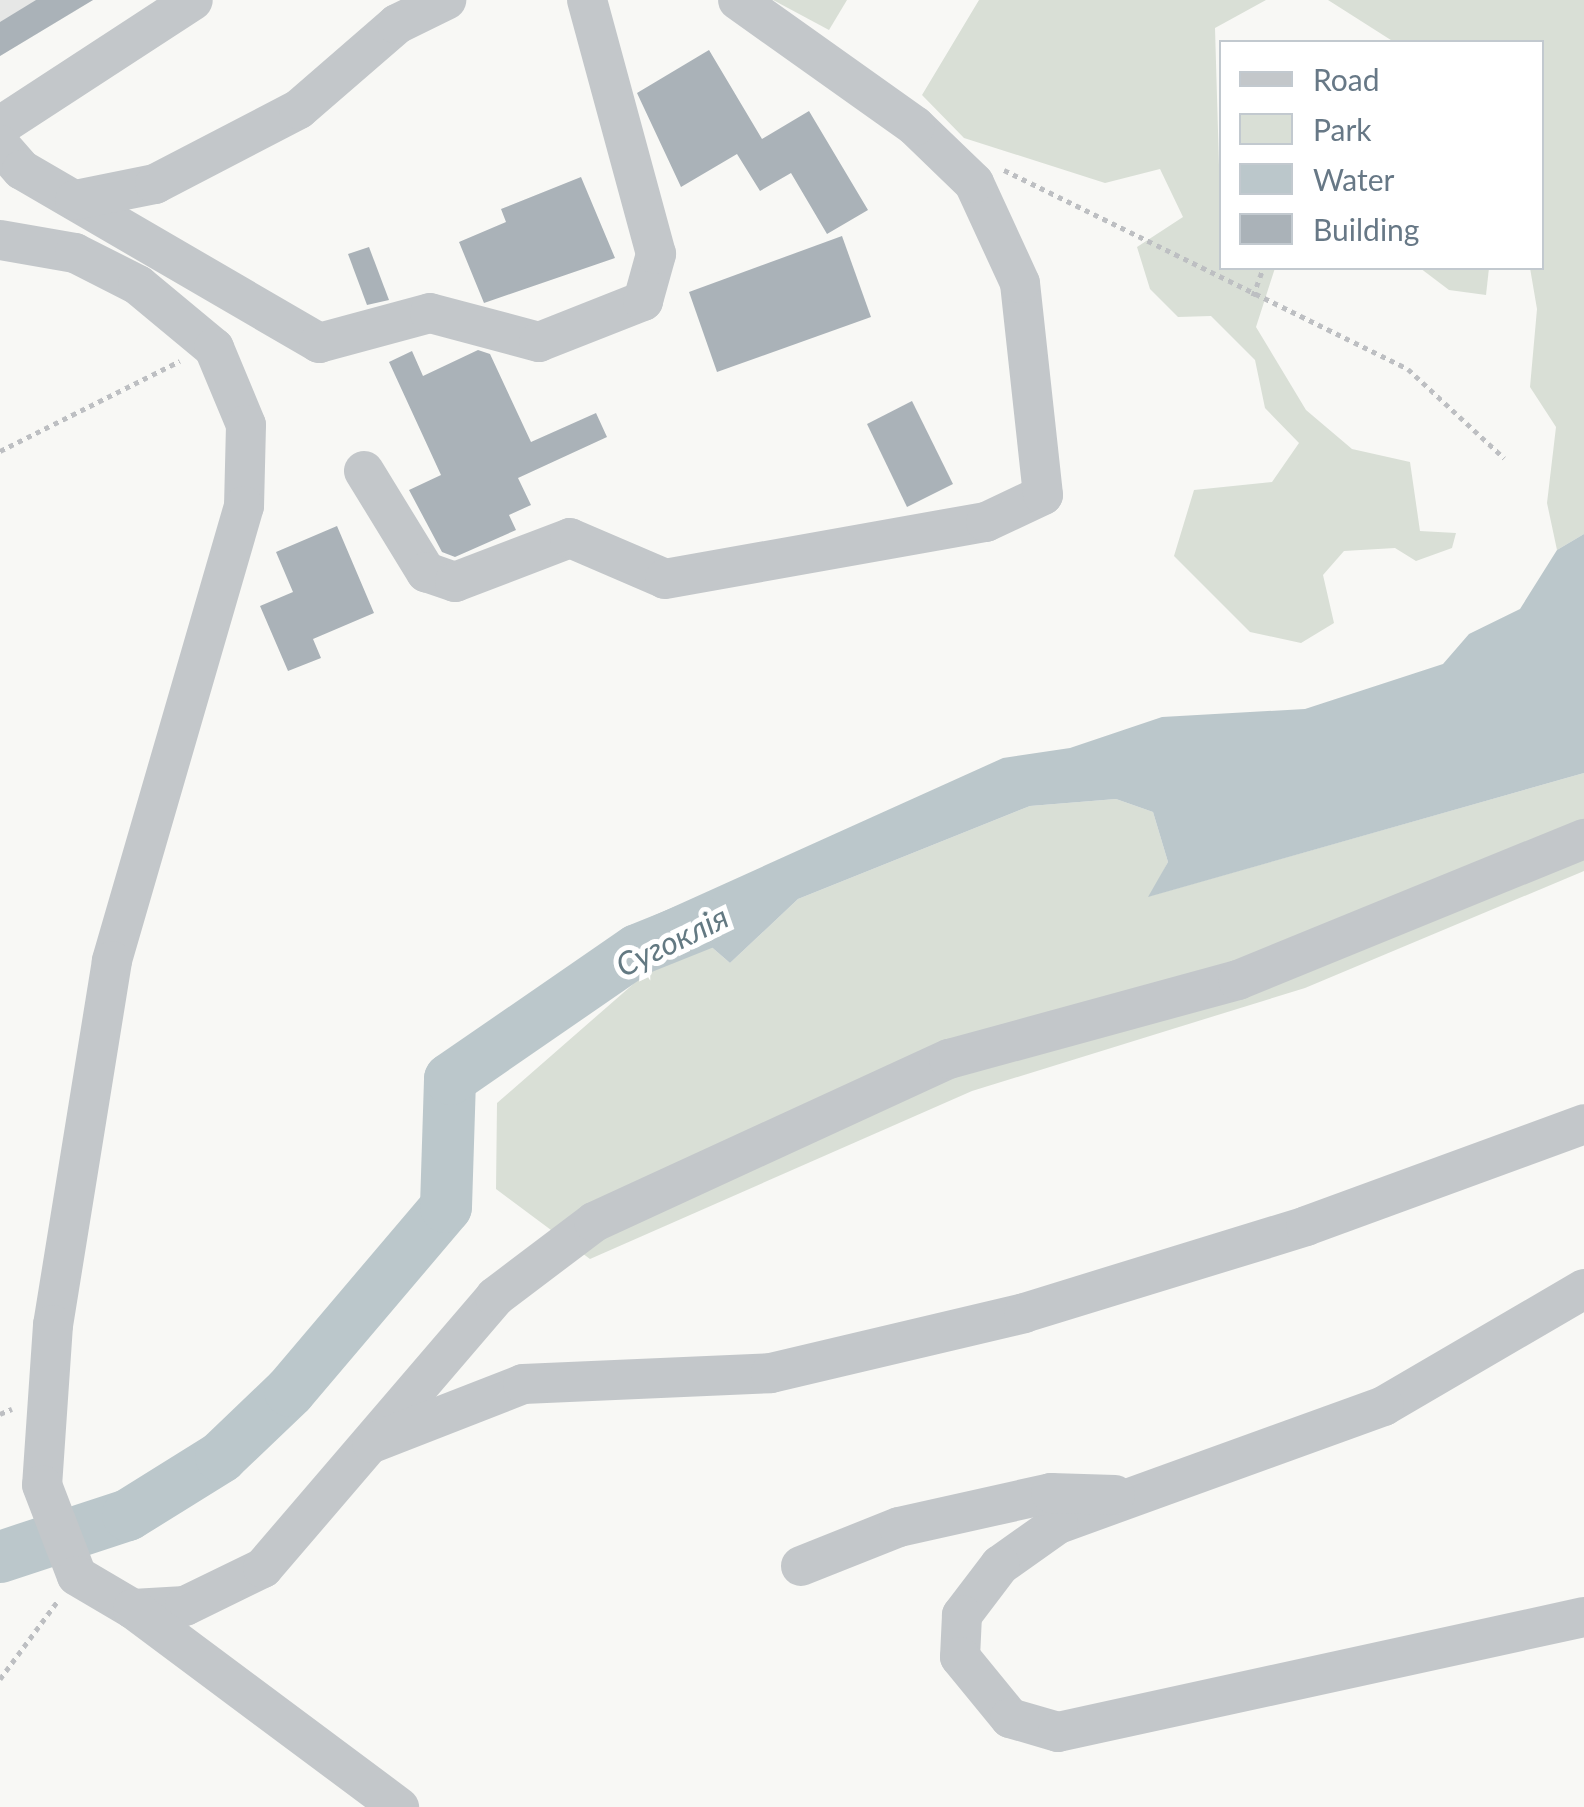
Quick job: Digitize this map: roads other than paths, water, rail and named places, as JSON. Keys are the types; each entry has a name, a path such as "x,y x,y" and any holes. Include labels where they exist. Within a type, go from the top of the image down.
{"street":[{"path":"0,126 193,0"},
{"path":"75,200 155,184 299,109 397,24 446,0"},
{"path":"0,145 75,200 319,343 430,313 539,342 643,301 656,254 587,0"},
{"path":"364,471 426,572 455,582 570,538 665,578 986,522 1043,495 1020,283 974,183 915,126 738,0"},
{"path":"0,240 75,253 138,285 214,348 246,425 244,506 112,961 53,1325 42,1485 74,1570 399,1807"},
{"path":"133,1610 185,1606 263,1568 495,1297 594,1222 949,1059 1238,980 1584,839"},
{"path":"368,1445 523,1384 771,1373 1024,1314 1306,1226 1584,1124"},
{"path":"1584,1289 1384,1406 1284,1449 1132,1495 1044,1534 1000,1565 962,1615 960,1657 1010,1718 1058,1732 1139,1721 1584,1617"},
{"path":"801,1566 899,1526 1051,1493 1132,1495"}],"water":[{"path":"1584,534 1584,773 1148,897 1168,862 1153,812 1116,799 1030,806 798,899 730,963 700,937 654,966 637,950 651,917 1003,758 1070,748 1162,717 1305,709 1443,664 1469,634 1520,609 1557,550"}],"waterway":[{"name":"Сугоклія","path":"0,1557 128,1515 221,1457 290,1391 446,1207 450,1079 637,950 704,923"}]}
